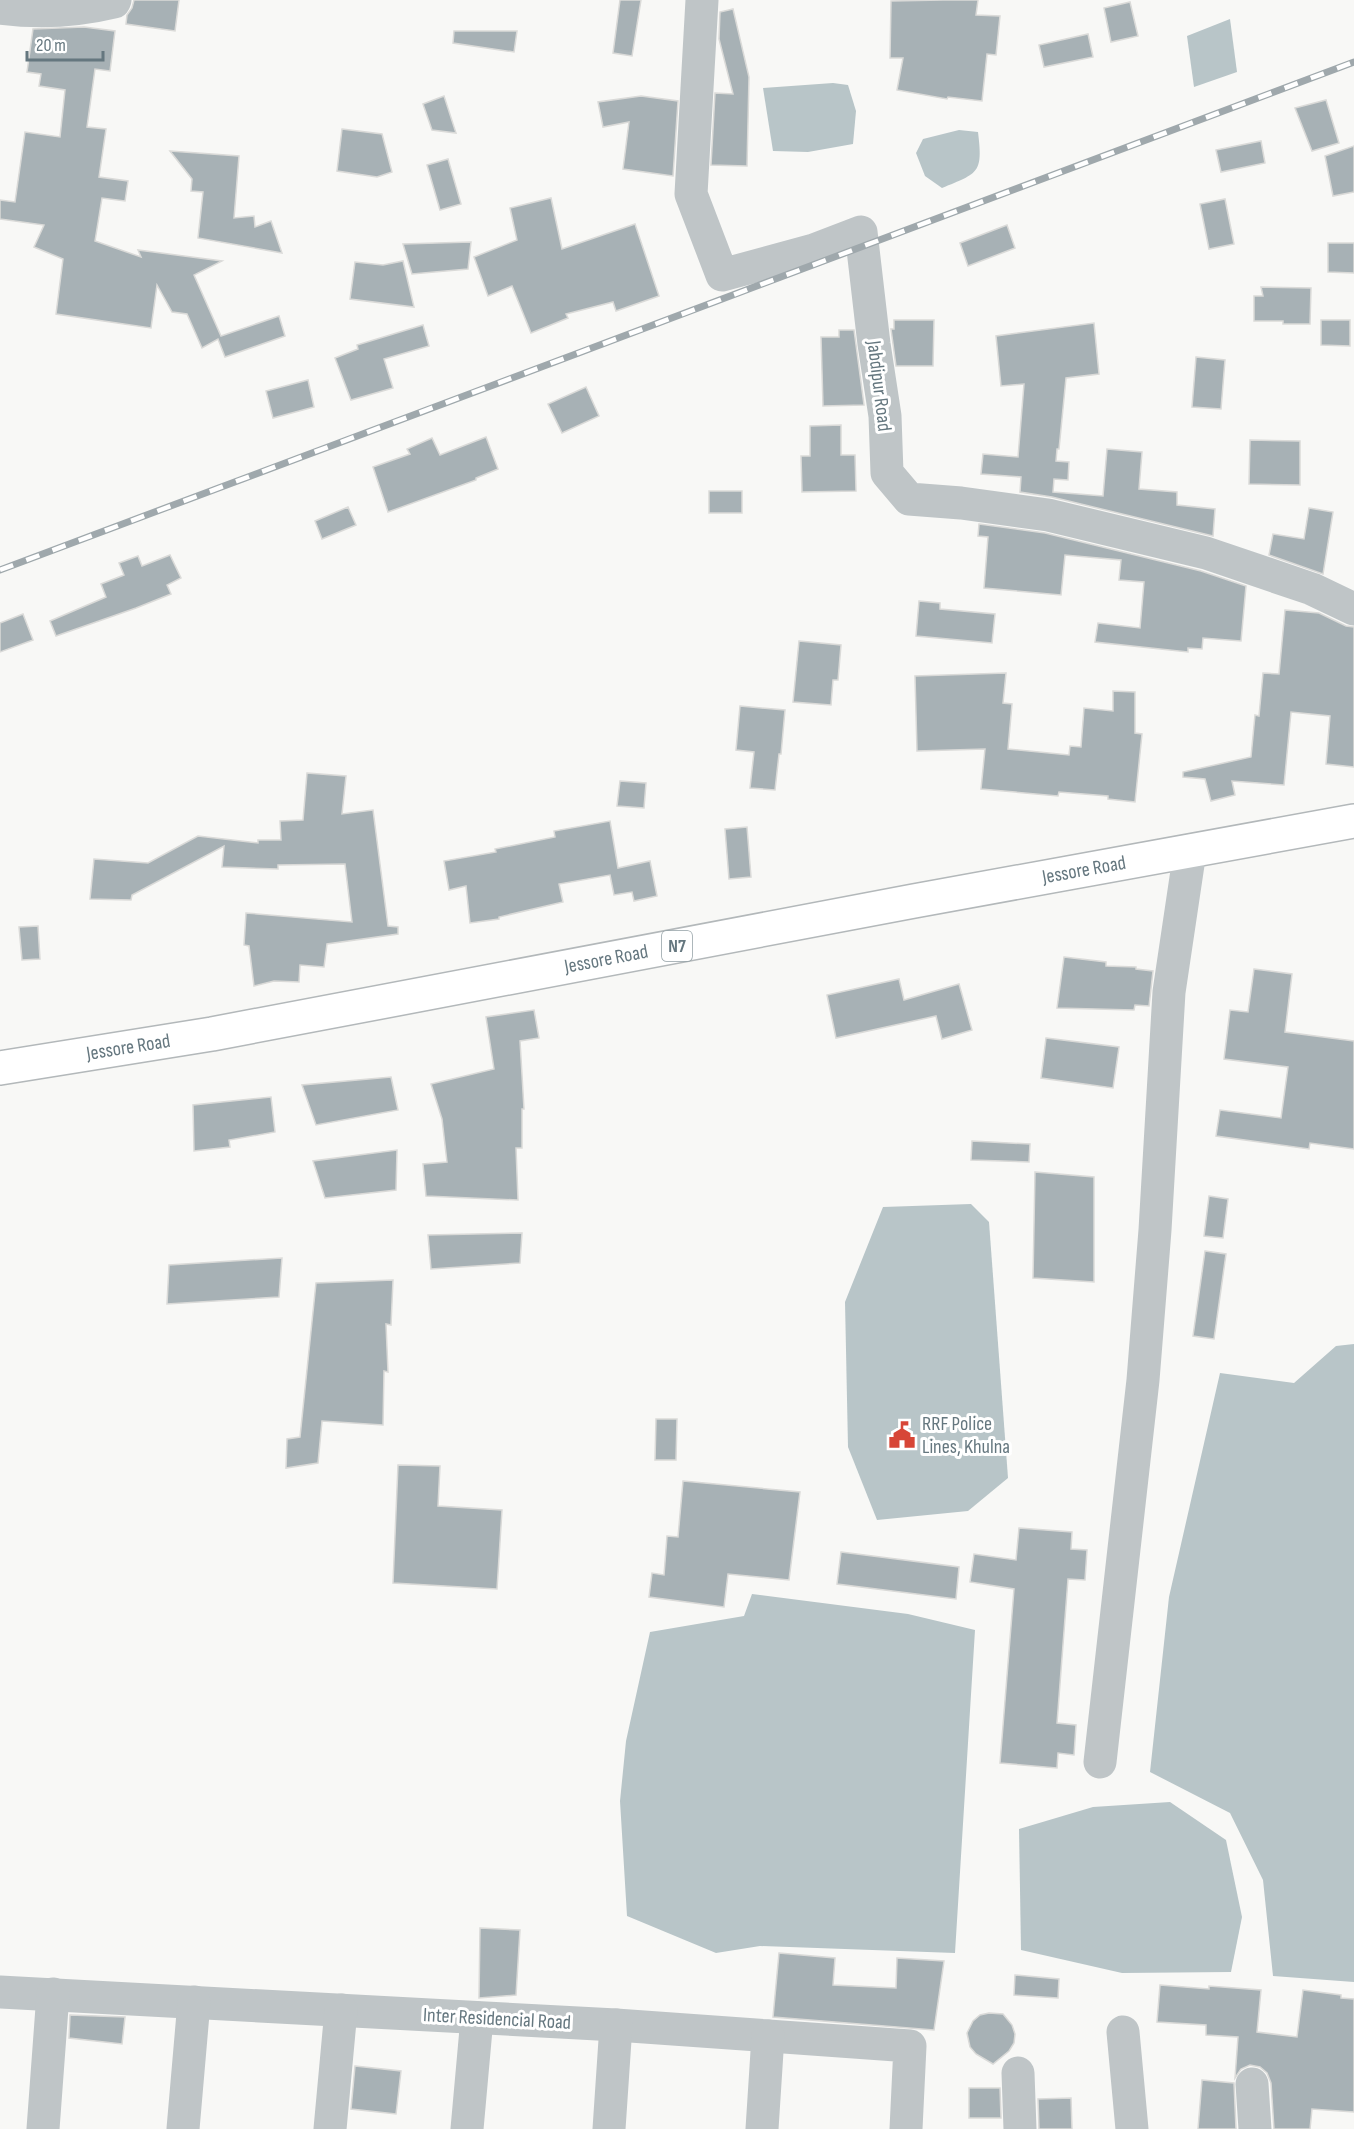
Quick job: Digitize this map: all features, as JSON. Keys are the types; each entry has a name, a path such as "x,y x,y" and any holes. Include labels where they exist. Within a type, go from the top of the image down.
{"highway":[{"name":"Jessore Road","path":"0,1068 212,1034 1354,821"}],"street":[{"name":"Jabdipur Road","path":"702,0 691,194 722,275 814,250 861,232 885,416 887,473 909,499 961,503 1048,515 1206,552 1312,589 1354,609"},
{"path":"0,8 28,12 94,7 115,1"},
{"path":"1101,1762 1144,1368 1155,1230 1169,992 1190,851"},
{"name":"Inter Residencial Road","path":"0,1992 616,2025 910,2046 906,2129"},
{"path":"43,2129 53,1995"},
{"path":"183,2129 194,2002"},
{"path":"330,2129 341,2010"},
{"path":"467,2129 477,2018"},
{"path":"609,2129 616,2025"},
{"path":"1123,2032 1132,2129"},
{"path":"762,2129 768,2036"},
{"path":"1018,2073 1020,2129"},
{"path":"1252,2084 1255,2129"}],"shaded area":[{"path":"1230,19 1237,72 1194,87 1187,36"},
{"path":"833,83 848,85 856,111 853,144 808,152 773,151 763,88"},
{"path":"959,130 978,132 979,164 976,170 964,179 942,188 925,176 916,153 923,139"},
{"path":"971,1204 989,1222 1008,1478 968,1511 877,1520 848,1447 845,1302 883,1207"},
{"path":"1354,1344 1354,1982 1273,1976 1263,1880 1230,1813 1150,1772 1169,1597 1220,1373 1294,1383 1336,1346"},
{"path":"752,1594 908,1614 975,1630 955,1953 760,1946 716,1953 627,1916 620,1801 626,1741 650,1632 744,1616"},
{"path":"1170,1802 1226,1840 1242,1917 1231,1972 1122,1973 1021,1950 1019,1829 1093,1807"}],"building":[{"path":"134,0 179,0 175,31 126,24 127,15"},
{"path":"620,0 641,0 632,56 613,53"},
{"path":"978,0 976,15 1000,16 996,55 987,54 982,101 948,97 947,99 897,90 903,58 890,58 891,1"},
{"path":"1130,2 1138,36 1111,42 1104,8"},
{"path":"733,9 749,77 747,166 711,165 715,93 733,94 719,39 720,12"},
{"path":"84,27 115,31 110,71 95,69 87,127 106,129 99,177 128,181 125,201 102,198 95,241 141,257 138,250 222,261 194,275 221,336 279,316 285,336 225,357 218,339 202,348 187,314 172,312 157,285 151,328 56,314 63,259 34,247 44,225 0,219 0,200 15,202 25,132 60,137 65,90 39,86 41,74 27,72 33,29"},
{"path":"454,31 517,31 514,52 453,43"},
{"path":"1088,34 1093,57 1044,67 1039,45"},
{"path":"444,96 456,133 432,130 423,104"},
{"path":"641,96 678,101 673,176 623,169 629,122 603,127 598,102"},
{"path":"1326,100 1339,143 1312,151 1295,108"},
{"path":"342,129 382,134 392,172 377,177 337,171"},
{"path":"1261,141 1265,163 1221,172 1216,150"},
{"path":"1354,146 1354,192 1333,196 1325,156"},
{"path":"170,151 239,156 234,218 254,216 255,227 271,221 282,253 198,238 203,192 191,191 192,179"},
{"path":"448,159 461,204 440,210 427,165"},
{"path":"551,198 562,249 635,224 659,296 616,311 613,302 566,314 568,318 531,333 512,286 488,296 474,257 517,240 510,208"},
{"path":"1225,199 1234,244 1209,249 1200,204"},
{"path":"1007,225 1015,248 968,266 960,243"},
{"path":"471,242 468,269 412,274 403,244"},
{"path":"1328,243 1354,243 1354,273 1328,272"},
{"path":"403,261 414,307 350,299 355,262 383,265"},
{"path":"1261,287 1311,288 1310,324 1254,321 1254,296 1263,296"},
{"path":"894,320 934,320 933,366 896,366 891,329 894,329"},
{"path":"1321,320 1350,320 1350,346 1321,345"},
{"path":"1094,323 1099,374 1066,378 1056,461 1069,462 1068,480 1054,479 1053,492 1103,496 1107,449 1142,452 1139,489 1177,492 1177,505 1215,509 1213,536 1052,497 1020,492 1021,477 981,474 983,454 1018,457 1024,384 1001,386 996,336"},
{"path":"423,325 429,346 384,359 393,388 351,400 335,358 358,349 357,345"},
{"path":"839,330 854,330 864,405 823,406 821,337 839,337"},
{"path":"1196,357 1225,360 1221,409 1192,407"},
{"path":"308,380 314,407 273,418 266,391"},
{"path":"586,387 599,416 562,433 548,404"},
{"path":"841,425 841,455 855,455 856,491 802,492 801,456 810,456 810,426"},
{"path":"486,437 498,469 476,480 388,512 373,467 410,454 407,449 432,438 440,455"},
{"path":"1250,440 1300,441 1300,485 1249,484"},
{"path":"709,491 742,491 742,513 709,513"},
{"path":"348,507 356,525 322,539 315,521"},
{"path":"1309,508 1333,512 1323,574 1269,555 1273,534 1304,539"},
{"path":"979,524 1045,533 1201,571 1246,586 1241,641 1203,638 1202,649 1188,648 1188,652 1095,642 1098,623 1140,628 1144,582 1119,580 1121,560 1065,555 1061,595 984,588 988,537 978,536"},
{"path":"170,555 181,578 167,585 171,594 56,636 50,621 106,597 101,584 124,575 119,563 138,556 142,566"},
{"path":"919,601 940,603 940,609 995,614 992,643 916,636"},
{"path":"1285,610 1319,613 1346,626 1354,627 1354,767 1326,764 1330,716 1291,712 1284,785 1232,781 1235,795 1211,801 1205,779 1183,777 1183,772 1251,757 1255,715 1259,716 1263,673 1279,674"},
{"path":"23,614 33,640 0,652 0,623"},
{"path":"799,641 841,645 838,680 833,680 831,705 793,702"},
{"path":"1006,673 1003,703 1012,704 1008,749 1069,755 1070,746 1081,747 1084,708 1113,711 1113,691 1135,692 1135,733 1142,734 1135,802 1108,799 1108,796 1059,792 1058,796 981,789 985,749 917,751 915,676"},
{"path":"740,706 785,710 775,790 750,788 754,752 736,750"},
{"path":"307,773 346,776 342,814 373,810 388,926 398,927 398,934 327,944 324,967 300,965 299,982 274,981 254,986 249,946 244,945 246,913 352,922 345,864 278,865 278,869 222,867 224,846 132,895 131,900 90,899 94,859 148,863 198,836 258,843 258,840 281,840 280,821 303,820"},
{"path":"620,781 646,783 644,808 617,806"},
{"path":"610,821 618,868 650,861 657,896 634,901 632,892 614,895 610,875 559,884 563,902 499,917 499,919 470,923 466,886 449,890 444,861 496,852 495,849 555,837 554,831"},
{"path":"747,827 751,877 729,879 725,829"},
{"path":"38,926 40,959 22,960 19,927"},
{"path":"1064,957 1106,962 1106,966 1136,967 1136,969 1153,971 1149,1006 1135,1005 1134,1010 1057,1008"},
{"path":"1254,969 1292,974 1285,1032 1354,1041 1354,1149 1310,1143 1309,1149 1216,1136 1220,1110 1281,1118 1288,1067 1224,1059 1230,1010 1248,1012"},
{"path":"899,979 904,1000 959,984 972,1030 942,1039 936,1016 836,1038 827,995"},
{"path":"534,1010 539,1038 520,1041 524,1109 522,1109 522,1148 516,1148 518,1200 426,1196 423,1164 447,1162 442,1119 431,1084 494,1069 486,1017"},
{"path":"1046,1038 1119,1047 1113,1088 1041,1078"},
{"path":"391,1077 398,1110 316,1125 302,1085"},
{"path":"271,1097 275,1132 229,1140 230,1147 194,1151 193,1105"},
{"path":"972,1141 1030,1144 1029,1162 971,1160"},
{"path":"397,1150 396,1190 325,1198 313,1161"},
{"path":"1035,1172 1094,1177 1094,1282 1033,1278"},
{"path":"1209,1196 1228,1199 1223,1238 1204,1236"},
{"path":"522,1233 520,1263 431,1269 428,1235"},
{"path":"1205,1251 1226,1254 1214,1339 1193,1336"},
{"path":"282,1258 279,1297 167,1304 169,1265"},
{"path":"393,1280 391,1325 386,1324 388,1372 384,1371 383,1425 322,1421 318,1463 286,1468 287,1439 300,1437 316,1283"},
{"path":"656,1419 677,1419 676,1460 655,1460"},
{"path":"398,1465 440,1466 438,1506 502,1510 497,1589 393,1583"},
{"path":"683,1481 800,1492 789,1580 728,1574 724,1607 649,1597 652,1573 664,1575 667,1536 678,1537"},
{"path":"1019,1528 1072,1532 1071,1549 1087,1550 1085,1580 1068,1579 1057,1723 1076,1725 1074,1755 1058,1753 1057,1768 1000,1763 1014,1589 970,1582 974,1554 1016,1560"},
{"path":"841,1552 959,1567 956,1599 837,1584"},
{"path":"480,1928 520,1930 516,1995 479,1998"},
{"path":"779,1953 835,1958 833,1985 896,1988 897,1958 944,1961 934,2030 773,2017"},
{"path":"1015,1975 1059,1979 1058,1998 1014,1995"},
{"path":"1160,1985 1261,1990 1257,2032 1297,2037 1303,1990 1354,1999 1354,2112 1312,2109 1310,2129 1274,2129 1271,2083 1267,2073 1260,2067 1250,2065 1241,2069 1235,2078 1238,2037 1206,2035 1206,2025 1157,2022"},
{"path":"1003,2014 1012,2025 1015,2034 1014,2043 1009,2051 993,2064 976,2054 970,2047 967,2033 973,2021 980,2015"},
{"path":"70,2015 125,2017 122,2044 69,2038"},
{"path":"355,2066 401,2071 396,2114 351,2109"},
{"path":"1202,2080 1234,2083 1236,2129 1198,2129"},
{"path":"969,2088 1000,2088 1001,2118 969,2118"},
{"path":"1071,2098 1072,2129 1039,2129 1038,2099"}],"railway":[{"path":"0,570 1354,62"}],"place":[{"name":"RRF Police Lines, Khulna","path":"902,1435"}]}
